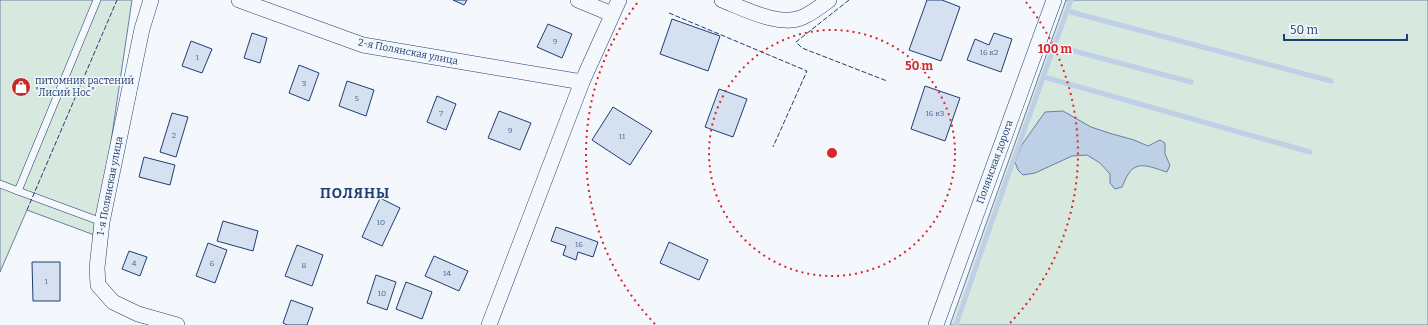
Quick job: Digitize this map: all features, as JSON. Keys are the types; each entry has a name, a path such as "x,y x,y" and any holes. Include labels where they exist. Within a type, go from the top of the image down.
{"street":[{"name":"1-я Полянская улица","path":"151,0 142,29 102,222 97,268 98,285 113,302 136,319 177,325"},
{"name":"2-я Полянская улица","path":"239,0 363,45 582,82"},
{"path":"578,0 612,14"},
{"path":"489,325 582,82 619,0"},
{"path":"722,0 770,18 784,20 802,18 829,0"},
{"name":"Полянская дорога","path":"936,325 1054,0"}],"lane":[{"path":"18,191 97,0"},
{"path":"0,184 102,222"}],"shaded area":[{"path":"0,0 132,0 97,236 27,210 0,272"},
{"path":"1066,0 1428,0 1428,325 950,325"}],"water":[{"path":"1063,111 1091,127 1134,140 1148,146 1160,140 1165,143 1165,154 1170,165 1167,172 1147,166 1137,167 1129,173 1122,187 1115,189 1110,183 1110,174 1100,163 1087,155 1072,156 1035,173 1023,175 1018,170 1015,162 1021,146 1045,112"}],"building":[{"path":"453,0 467,0 464,5"},
{"path":"927,0 942,0 960,7 941,61 909,50"},
{"path":"672,19 720,36 708,71 660,54"},
{"path":"548,24 572,34 562,58 537,47"},
{"path":"252,33 267,38 260,63 244,58"},
{"path":"994,33 1012,39 1001,72 967,60 975,39 989,45"},
{"path":"191,41 212,49 202,73 182,66"},
{"path":"299,65 319,73 309,101 289,93"},
{"path":"347,81 374,90 366,116 339,106"},
{"path":"925,86 960,98 945,141 911,129"},
{"path":"719,89 747,99 733,137 705,127"},
{"path":"437,96 456,104 446,130 427,122"},
{"path":"613,107 652,131 630,165 592,140"},
{"path":"499,111 531,123 520,150 488,138"},
{"path":"172,113 188,117 176,157 160,152"},
{"path":"144,157 175,165 170,185 139,177"},
{"path":"380,198 400,208 382,246 362,237"},
{"path":"223,221 258,231 253,251 217,241"},
{"path":"556,227 598,242 593,257 578,252 576,260 563,255 566,246 551,241"},
{"path":"669,242 708,260 699,280 660,263"},
{"path":"208,243 227,250 215,283 196,276"},
{"path":"297,245 323,255 312,286 285,276"},
{"path":"129,251 147,257 140,276 122,269"},
{"path":"434,256 468,271 459,291 425,276"},
{"path":"32,262 60,262 60,301 33,301"},
{"path":"376,275 396,282 387,310 367,303"},
{"path":"406,282 432,292 422,319 396,309"},
{"path":"291,300 313,308 307,325 287,325 283,323"}],"waterway":[{"path":"956,325 1071,0"},
{"path":"1067,11 1331,81"},
{"path":"1055,46 1191,82"},
{"path":"1044,77 1310,152"}],"fence":[{"path":"27,210 117,0"},
{"path":"849,0 796,42 802,48 887,81"},
{"path":"669,13 807,71 773,147"}],"place":[{"name":"питомник растений \"Лисий Нос\"","path":"21,87"}],"district":[{"name":"ПОЛЯНЫ","path":"355,193"}]}
